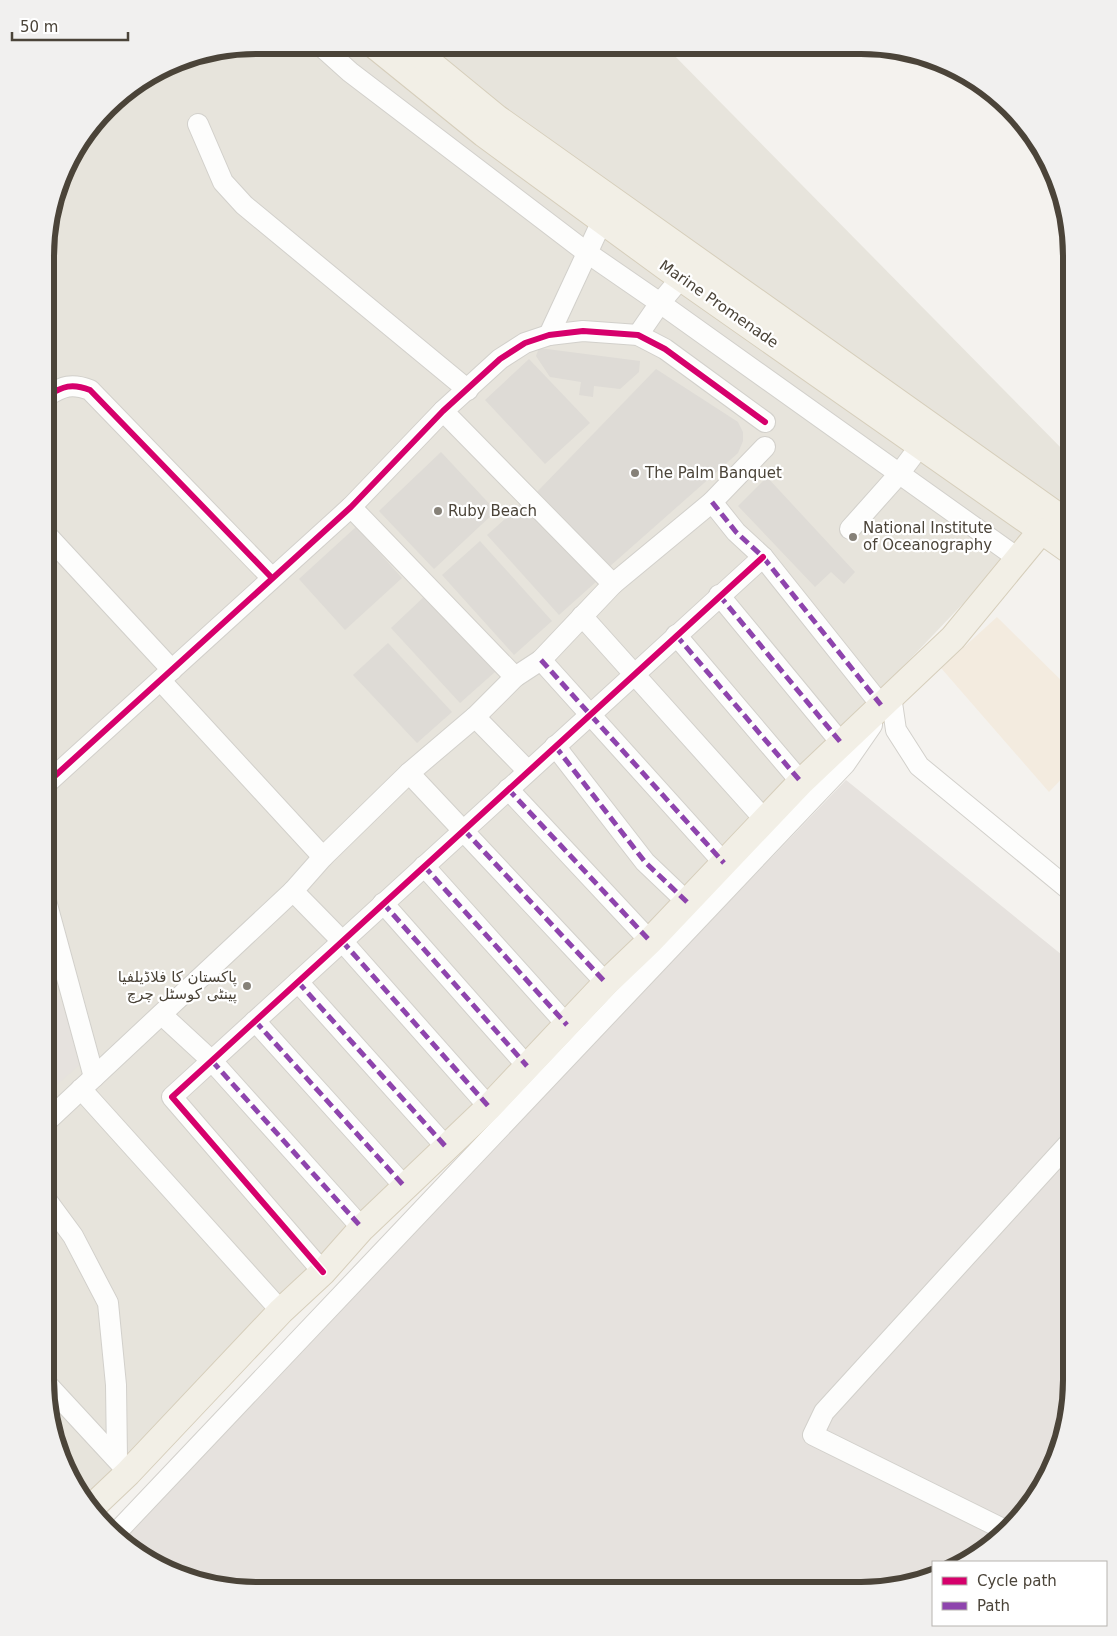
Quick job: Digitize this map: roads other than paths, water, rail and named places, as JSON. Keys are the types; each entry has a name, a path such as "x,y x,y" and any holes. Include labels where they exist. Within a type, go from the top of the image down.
{"main road":[{"name":"Marine Promenade","path":"385,54 484,134 681,278 927,436 1063,520"},
{"name":"Marine Promenade","path":"418,54 497,118 927,436 1041,531 1063,546"},
{"path":"95,1503 122,1466 323,1272 362,1228 489,1107 801,782 953,638 1041,531"}],"street":[{"path":"330,54 350,72 586,252 1019,559"},
{"path":"198,124 223,182 244,205 468,390"},
{"path":"549,335 602,221"},
{"path":"638,336 660,303 681,278"},
{"path":"54,777 351,506 443,411 500,359 525,343 549,335 583,331 638,336 665,349 766,422"},
{"path":"54,391 62,386 76,384 90,390 271,577"},
{"path":"443,411 613,584"},
{"path":"850,529 899,474 927,436"},
{"path":"54,1115 293,891 323,857 409,773 474,717 514,677 541,660 613,584 712,502 765,447"},
{"path":"712,502 736,532 762,557 886,701 901,740 919,766 1063,885"},
{"path":"351,506 514,677"},
{"path":"54,543 323,857"},
{"path":"323,1272 172,1097 718,595 762,557"},
{"path":"718,595 842,744"},
{"path":"582,616 765,820"},
{"path":"676,635 801,782"},
{"path":"541,660 724,863"},
{"path":"119,1529 845,764 886,701"},
{"path":"474,717 528,771"},
{"path":"554,746 645,862 687,902"},
{"path":"409,773 606,983"},
{"path":"508,789 650,941"},
{"path":"424,866 567,1025"},
{"path":"293,891 342,941 489,1107"},
{"path":"383,903 527,1066"},
{"path":"54,936 88,1083 281,1311"},
{"path":"298,982 448,1148"},
{"path":"162,1015 212,1061 362,1228"},
{"path":"255,1021 405,1187"},
{"path":"999,1527 813,1436 824,1412 1063,1150"},
{"path":"54,1210 73,1236 108,1303 122,1466"},
{"path":"54,1392 122,1466"}],"place":[{"name":"The Palm Banquet","path":"635,473"},
{"name":"Ruby Beach","path":"438,511"},
{"name":"National Institute of Oceanography","path":"853,537"},
{"name":"پاکستان کا فلاڈیلفیا پینٹی کوسٹل چرچ","path":"247,986"}]}
